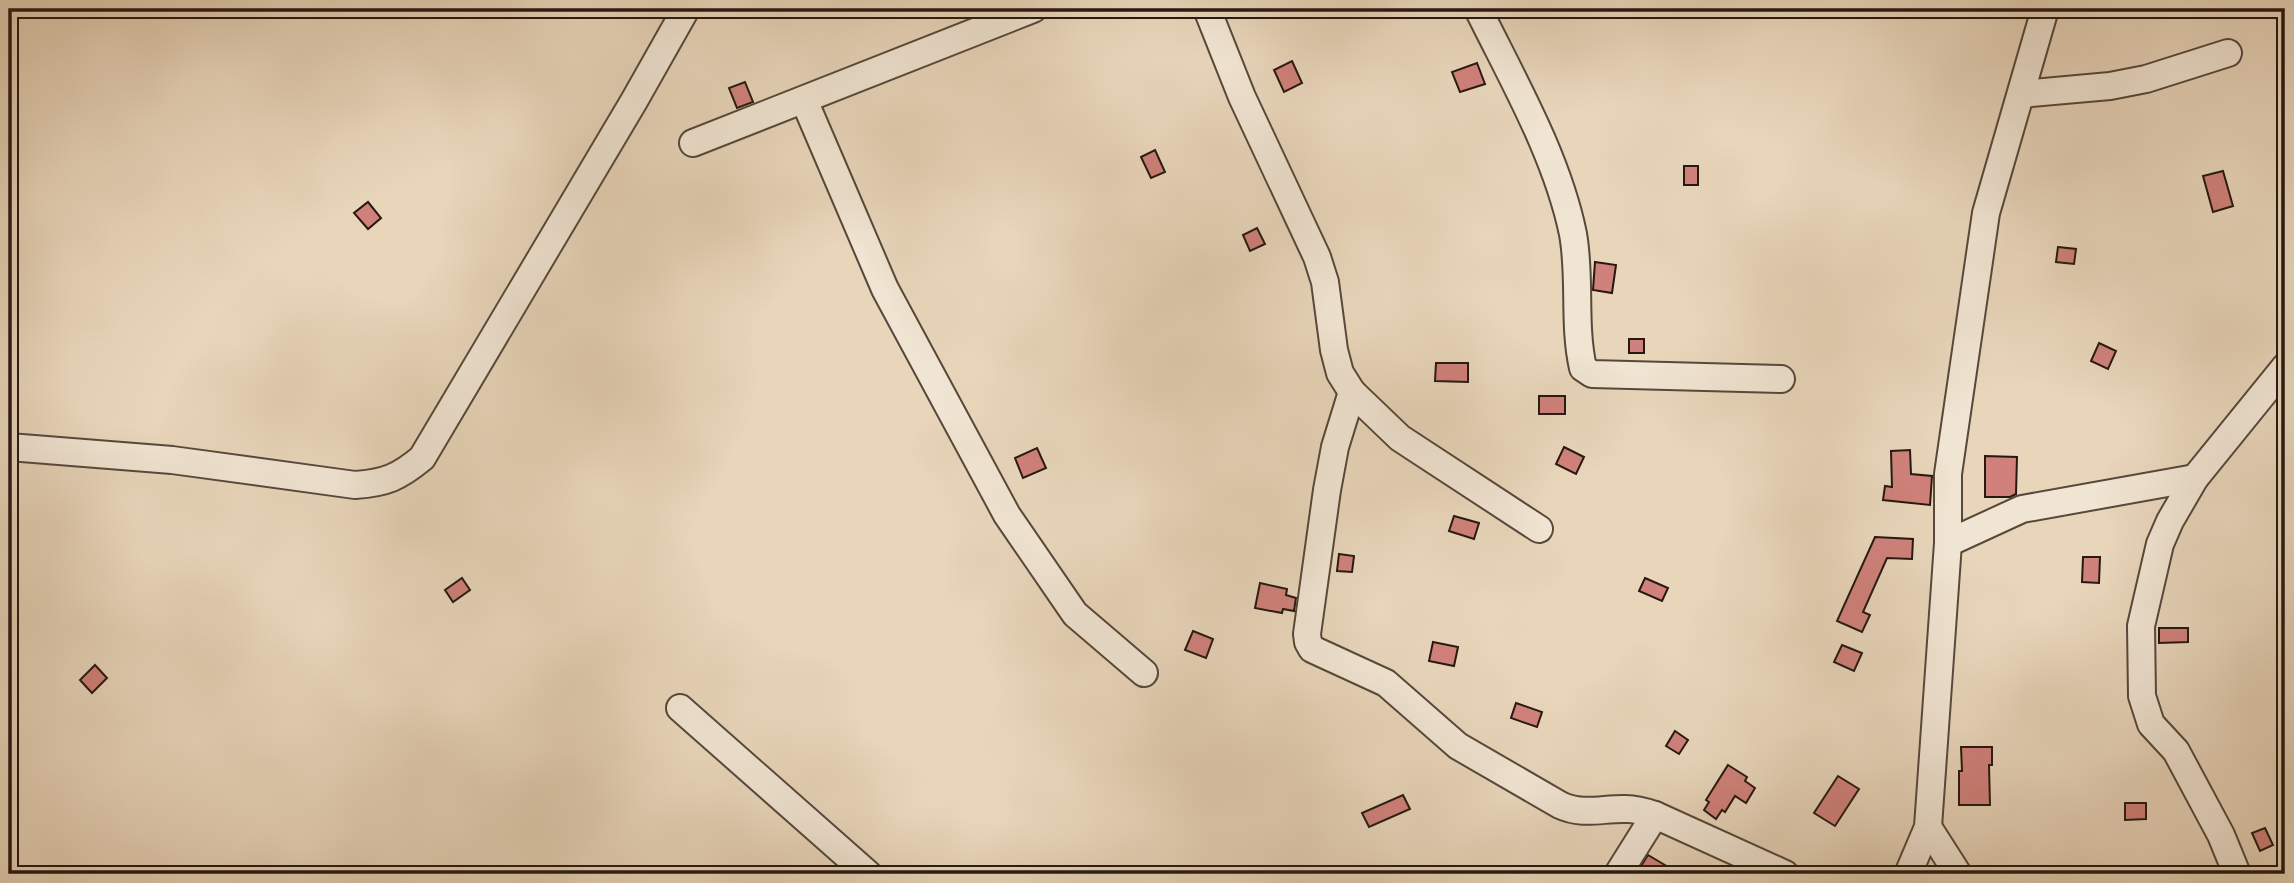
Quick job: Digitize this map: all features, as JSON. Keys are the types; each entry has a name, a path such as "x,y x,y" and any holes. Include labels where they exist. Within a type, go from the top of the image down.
{"street":[{"path":"9,447 172,460 355,485 380,483 403,474 422,458 686,9"},
{"path":"693,142 1033,9"},
{"path":"1207,9 1242,97 1317,257 1325,282 1334,350 1340,373 1352,392 1400,438 1539,528"},
{"path":"1478,9 1528,111 1564,196 1574,238 1583,368 1592,374 1781,379"},
{"path":"1908,874 1928,827 1948,543 1948,474 1986,212 2045,9"},
{"path":"2021,94 2110,86 2146,79 2228,52"},
{"path":"804,100 885,289 1007,515 1075,614 1144,673"},
{"path":"2237,874 2221,835 2176,751 2151,724 2141,696 2141,626 2160,544 2194,478 2285,368"},
{"path":"1352,392 1335,446 1327,490 1307,634 1312,649 1386,683 1458,746 1560,806 1572,811 1587,812 1628,808 1655,815 1785,874"},
{"path":"1948,543 2022,509 2194,478"},
{"path":"680,708 868,874"},
{"path":"1618,874 1655,815"},
{"path":"1928,827 1958,874"}],"building":[{"path":"1292,61 1302,83 1284,92 1274,70"},
{"path":"1477,63 1485,84 1460,92 1452,72"},
{"path":"745,82 753,102 737,108 729,88"},
{"path":"1155,150 1165,172 1151,178 1141,157"},
{"path":"1684,166 1698,166 1698,185 1684,185"},
{"path":"2223,171 2233,206 2213,212 2203,176"},
{"path":"368,202 381,218 368,229 354,213"},
{"path":"1257,228 1265,244 1250,251 1243,235"},
{"path":"2058,247 2076,249 2074,264 2056,262"},
{"path":"1595,262 1616,265 1612,293 1593,290"},
{"path":"1629,339 1644,339 1644,353 1629,353"},
{"path":"2099,343 2116,351 2108,369 2091,361"},
{"path":"1436,363 1468,363 1468,382 1435,381"},
{"path":"1539,396 1565,396 1565,414 1539,414"},
{"path":"1564,447 1584,457 1576,474 1556,464"},
{"path":"1037,448 1046,468 1023,478 1015,458"},
{"path":"1910,450 1911,474 1932,476 1930,505 1883,500 1885,486 1892,487 1891,451"},
{"path":"1985,456 2017,457 2016,494 2010,497 1985,497"},
{"path":"1454,516 1479,523 1474,539 1449,531"},
{"path":"1875,537 1913,539 1912,559 1887,558 1863,612 1870,615 1862,632 1837,621"},
{"path":"1339,554 1354,556 1352,572 1337,571"},
{"path":"2083,557 2100,557 2099,583 2082,582"},
{"path":"462,578 470,590 453,602 445,590"},
{"path":"1645,578 1668,588 1662,601 1639,591"},
{"path":"1260,583 1287,589 1286,595 1296,598 1294,611 1283,609 1282,613 1255,608"},
{"path":"2159,628 2188,628 2188,642 2159,643"},
{"path":"1193,631 1213,639 1206,658 1185,650"},
{"path":"1433,642 1458,647 1454,666 1429,661"},
{"path":"1842,645 1862,653 1854,671 1834,662"},
{"path":"95,665 107,678 92,693 80,680"},
{"path":"1516,703 1542,712 1537,727 1511,718"},
{"path":"1675,731 1688,740 1679,754 1666,746"},
{"path":"1961,747 1992,747 1992,765 1989,765 1990,805 1959,805"},
{"path":"1728,765 1747,777 1745,781 1755,788 1746,803 1735,796 1725,812 1722,810 1716,819 1704,810 1709,802 1706,800"},
{"path":"1838,776 1859,789 1835,826 1814,813"},
{"path":"1403,795 1410,809 1369,827 1362,813"},
{"path":"2125,803 2146,803 2146,819 2125,820"},
{"path":"2265,828 2273,845 2260,851 2252,833"},
{"path":"1648,855 1680,874 1636,874"}]}
